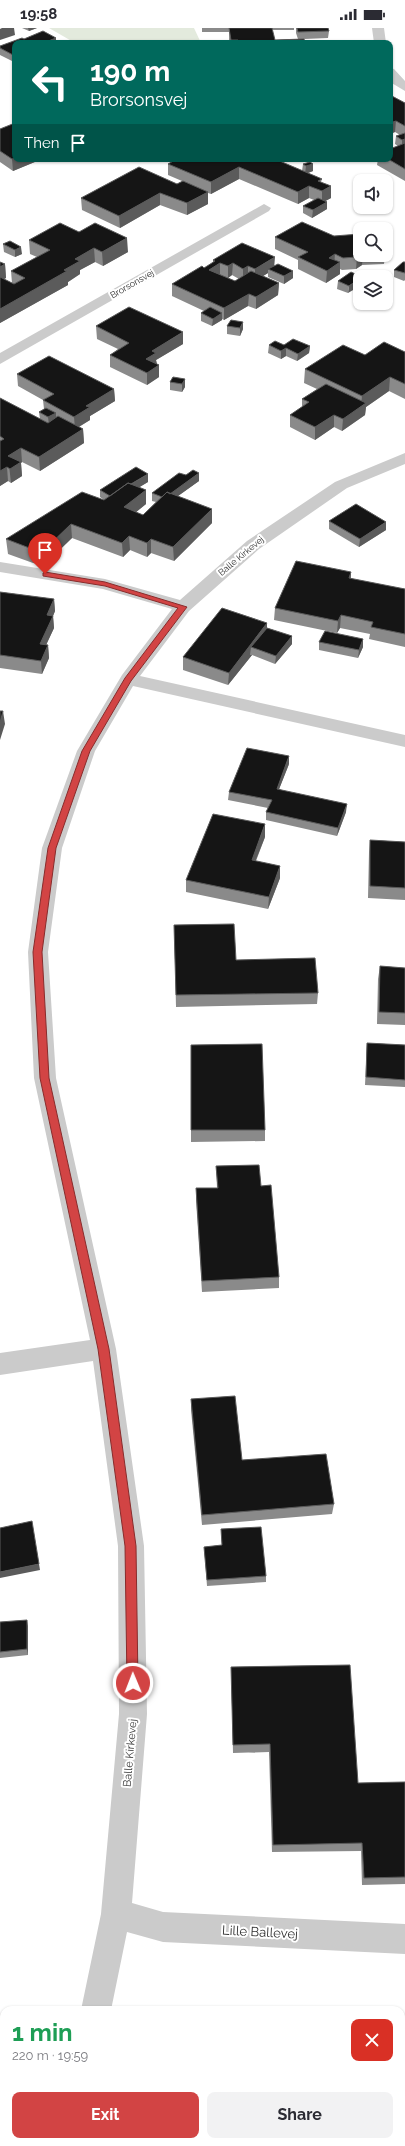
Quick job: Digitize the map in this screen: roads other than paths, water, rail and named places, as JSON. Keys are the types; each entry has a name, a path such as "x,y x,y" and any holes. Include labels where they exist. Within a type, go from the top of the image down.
{"street":[{"path":"378,28 380,40"},
{"path":"393,76 396,81 405,87"},
{"name":"Brorsonsvej","path":"0,359 264,208"},
{"name":"Balle Kirkevej","path":"97,2006 116,1914 133,1714 131,1546 104,1349 45,1078 38,952 52,848 86,751 128,679 183,607 252,544 341,485 405,458"},
{"path":"0,567 105,584 183,607"},
{"path":"128,679 405,741"},
{"path":"0,1364 104,1349"},
{"name":"Lille Ballevej","path":"116,1914 163,1927 405,1938"}]}
